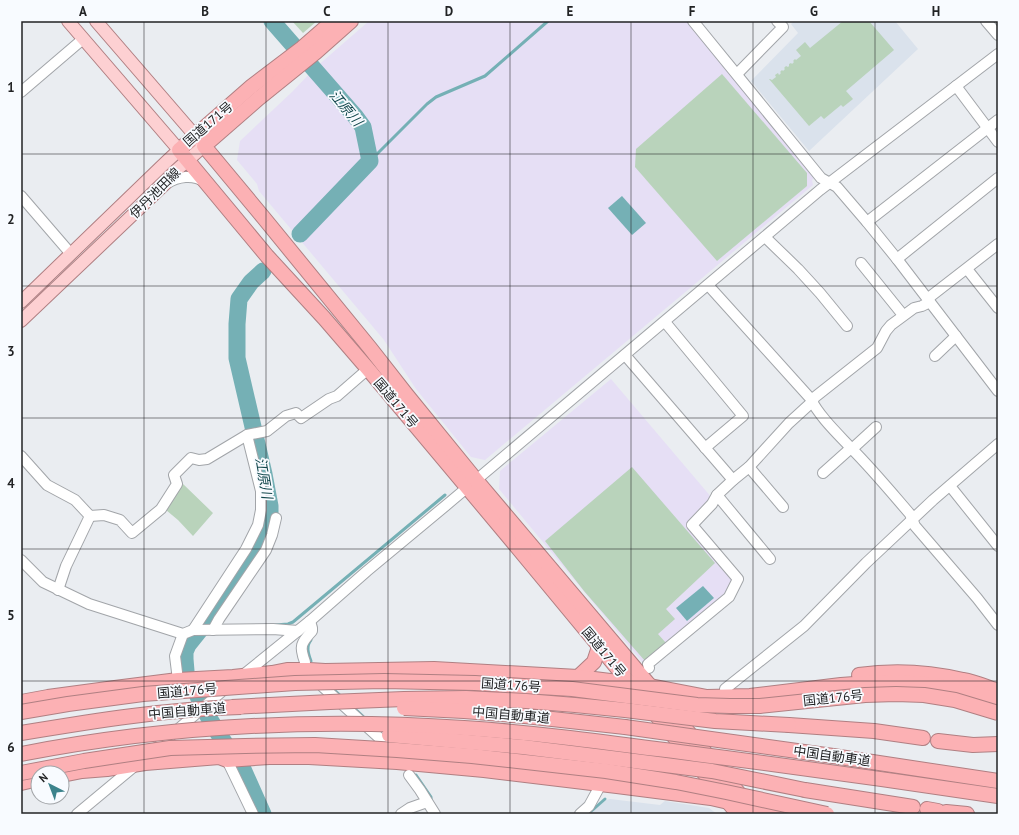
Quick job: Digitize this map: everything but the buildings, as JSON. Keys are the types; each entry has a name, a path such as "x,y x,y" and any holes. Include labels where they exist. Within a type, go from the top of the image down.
{"highway":[{"name":"国道171号","path":"333,21 302,48 252,86 184,155 268,256 650,686 753,810"},
{"name":"国道171号","path":"199,141 259,98 316,52 351,21"},
{"name":"国道171号","path":"199,141 273,229 406,394 513,542 738,814"},
{"path":"578,677 594,662 599,647"},
{"path":"21,702 178,680 272,674 287,670 434,670 578,677 666,688 707,697 750,696 841,685 895,682 955,688 987,697 998,702"},
{"path":"666,688 725,689 747,692 783,688 876,673 901,672 963,680 998,691"},
{"name":"国道176号","path":"21,712 143,694 295,683 384,681 475,683 572,689 697,704 730,706 760,706 865,695 924,695 955,700 998,713"},
{"path":"232,708 330,702 466,698 575,705 715,721 874,731 924,738"},
{"name":"中国自動車道","path":"21,733 120,717 176,711 316,706 403,708 525,716 625,727 998,781"},
{"name":"中国自動車道","path":"21,754 66,745 122,737 232,727 316,724 463,728 621,744 998,796"},
{"path":"232,727 401,735 523,747 712,771 805,790 913,807"},
{"path":"938,741 973,745 998,751"},
{"path":"973,745 998,744"},
{"path":"21,773 84,761 170,748 315,746 397,750 472,756 606,771 691,785 827,814"},
{"path":"70,773 136,764 219,758 227,760 269,756 397,762 497,772 705,797 753,810 776,814"}],"main road":[{"name":"伊丹池田線","path":"68,21 184,155"},
{"path":"96,21 199,141"},
{"name":"伊丹池田線","path":"21,321 165,184 173,174 184,155"},
{"name":"伊丹池田線","path":"21,302 164,163 184,155"}],"street":[{"path":"693,21 822,178 837,187 867,222 929,300 998,391"},
{"path":"986,21 998,34"},
{"path":"737,74 783,23"},
{"path":"21,92 83,39"},
{"path":"78,814 203,708 310,621 367,571 830,183 956,86 996,58"},
{"path":"956,86 998,142"},
{"path":"867,222 998,120"},
{"path":"165,184 177,178 193,177 202,180 208,185"},
{"path":"897,259 998,178"},
{"path":"22,199 71,254"},
{"path":"765,237 798,269 847,326"},
{"path":"649,668 648,664 729,597 738,579 692,525 712,504 717,495 732,480 749,467 789,422 812,402 815,397 877,348 891,325 914,308 926,304 931,296 998,244"},
{"path":"861,263 904,315"},
{"path":"967,269 998,308"},
{"path":"708,285 810,398 832,428 852,448 910,514 915,526 998,625"},
{"path":"665,322 743,416 705,448"},
{"path":"935,356 956,336"},
{"path":"625,355 732,480"},
{"path":"90,516 104,515 120,520 132,533 162,509 177,484 174,475 191,458 199,460 206,459 247,435 266,431 286,416 296,413 300,418 328,399 336,396 368,369"},
{"path":"823,473 876,427"},
{"path":"178,680 175,656 246,550 258,525 261,510 260,491 247,435"},
{"path":"725,689 804,626 866,563 998,444"},
{"path":"21,456 47,485 75,500 90,516"},
{"path":"749,467 783,508"},
{"path":"950,486 998,546"},
{"path":"717,495 770,559"},
{"path":"58,590 66,566 90,516"},
{"path":"210,630 266,550 272,535 276,518"},
{"path":"21,560 43,582 89,604 190,632 210,630 273,629 298,631"},
{"path":"305,662 301,650 304,640 312,631 310,621"},
{"path":"323,687 385,743"},
{"path":"227,760 253,814"},
{"path":"409,775 435,814"},
{"path":"580,814 589,806 601,784"},
{"path":"401,814 410,808 427,802"}],"shaded area":[{"path":"369,21 687,21 815,177 812,180 813,185 485,460 471,457 416,389 384,340 259,191 257,184 237,160 240,141 315,68"},
{"path":"794,21 895,21 918,49 809,151 751,81 798,33 791,24"},
{"path":"611,379 712,498 687,526 732,579 723,596 644,664 499,489 500,471"},
{"path":"610,799 660,805 665,801 709,808 717,814 589,814 606,800"}],"green space":[{"path":"292,21 317,21 303,33"},
{"path":"843,21 869,21 894,50 846,91 853,99 843,107 841,105 824,119 821,116 809,126 769,79 772,80 778,73 779,75 786,66 788,67 789,64 792,64 795,59 796,60 801,56 796,50 805,42 810,48"},
{"path":"722,74 807,173 807,186 717,261 635,167 636,149"},
{"path":"632,467 715,563 666,609 675,619 658,634 666,643 645,661 584,591 545,541"},
{"path":"183,484 213,513 193,536 166,510 170,501"}],"water":[{"path":"622,196 646,223 632,235 608,208"},
{"path":"703,586 714,598 687,621 676,608"}],"waterway":[{"name":"江原川","path":"272,21 363,127 370,161 300,234"},
{"path":"370,161 427,104 436,97 485,76 548,21"},
{"name":"江原川","path":"186,671 185,652 188,645 208,620 262,543 269,523 270,506 264,474 237,358 239,299 251,282 263,271"},
{"path":"275,625 293,622 445,495"},
{"name":"江原川","path":"208,620 213,623"},
{"path":"311,640 308,645 311,661"},
{"name":"江原川","path":"193,685 211,721 233,755"},
{"path":"331,687 342,697"},
{"path":"352,706 367,720"},
{"name":"江原川","path":"242,767 263,814"},
{"path":"416,775 431,799"},
{"path":"588,814 605,799"}]}
